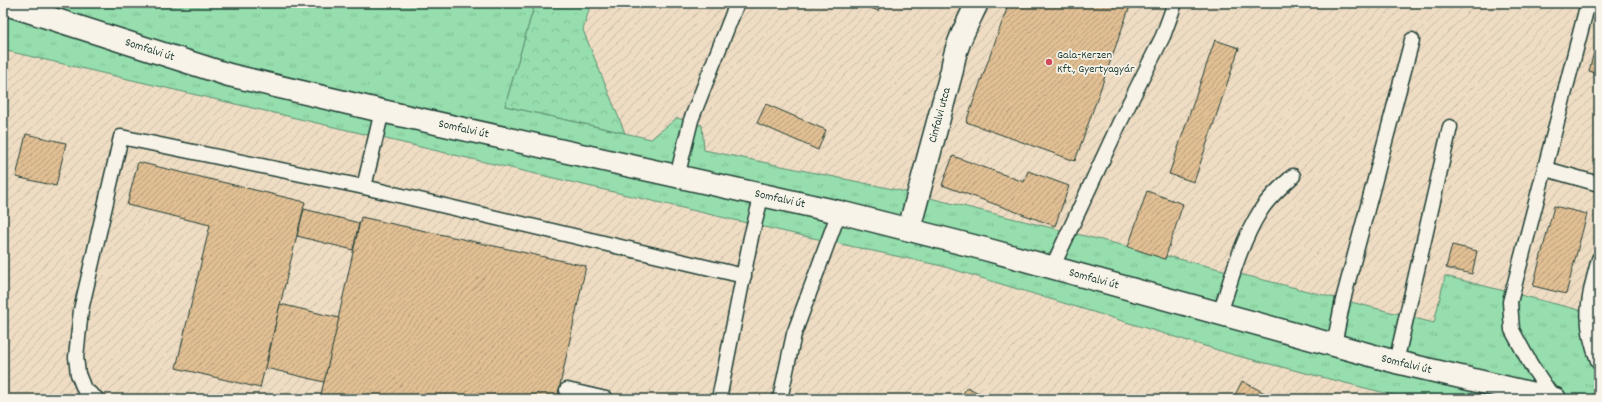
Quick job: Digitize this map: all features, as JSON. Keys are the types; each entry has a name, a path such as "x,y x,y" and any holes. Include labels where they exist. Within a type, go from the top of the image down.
{"street":[{"name":"Somfalvi út","path":"3,3 230,75 382,111 677,177 762,194 909,229 1396,362 1555,399"},
{"name":"Cinfalvi utca","path":"909,229 952,70 954,56 962,31 977,3"}],"lane":[{"path":"677,177 691,120 737,3"},
{"path":"1052,268 1119,124 1163,36 1175,3"},
{"path":"1555,399 1531,365 1512,330 1510,302 1546,169 1588,3"},
{"path":"1334,345 1343,300 1412,40"},
{"path":"364,187 382,111"},
{"path":"1396,362 1450,128"},
{"path":"97,399 84,390 78,374 76,357 81,310 121,137 364,187 744,276"},
{"path":"1546,169 1599,184"},
{"path":"1220,314 1233,272 1254,222 1261,209 1272,195 1293,176"},
{"path":"719,399 762,194"},
{"path":"780,399 794,334 839,212"},
{"path":"1599,259 1589,295 1588,321 1592,346 1599,362"},
{"path":"567,390 606,399"}],"shaded area":[{"path":"535,3 1599,3 1599,315 1445,276 1435,324 1248,276 893,189 703,150 505,106"},
{"path":"3,50 790,233 942,266 1234,355 1409,399 3,399"}],"green space":[{"path":"3,3 535,3 505,106 651,139 677,118 702,125 704,150 893,189 1434,323 1445,276 1599,315 1599,399 1409,399 1234,355 942,266 790,233 3,50"},
{"path":"535,3 591,3 583,30 625,133 505,106"}],"building":[{"path":"859,3 881,3 878,11"},
{"name":"Gala-Kerzen Kft., Gyertyagyár","path":"1009,3 1131,3 1075,161 966,122"},
{"path":"1599,33 1599,74 1589,71"},
{"path":"1215,40 1239,48 1194,182 1169,174"},
{"path":"766,104 826,130 818,150 757,123"},
{"path":"26,134 66,143 56,186 16,177"},
{"path":"953,156 1024,182 1028,171 1069,186 1055,226 942,185"},
{"path":"138,162 305,202 260,388 176,368 210,225 127,205"},
{"path":"1147,191 1183,204 1165,259 1128,247"},
{"path":"1554,206 1587,214 1566,294 1533,286"},
{"path":"304,209 359,223 353,250 297,236"},
{"path":"361,217 586,266 557,399 320,399"},
{"path":"1452,245 1477,251 1472,274 1446,268"},
{"path":"280,304 339,318 324,382 266,368"},
{"path":"1242,381 1276,399 1233,399"},
{"path":"967,387 990,399 960,399"}],"place":[{"name":"Gala-Kerzen Kft., Gyertyagyár","path":"1049,62"}]}
